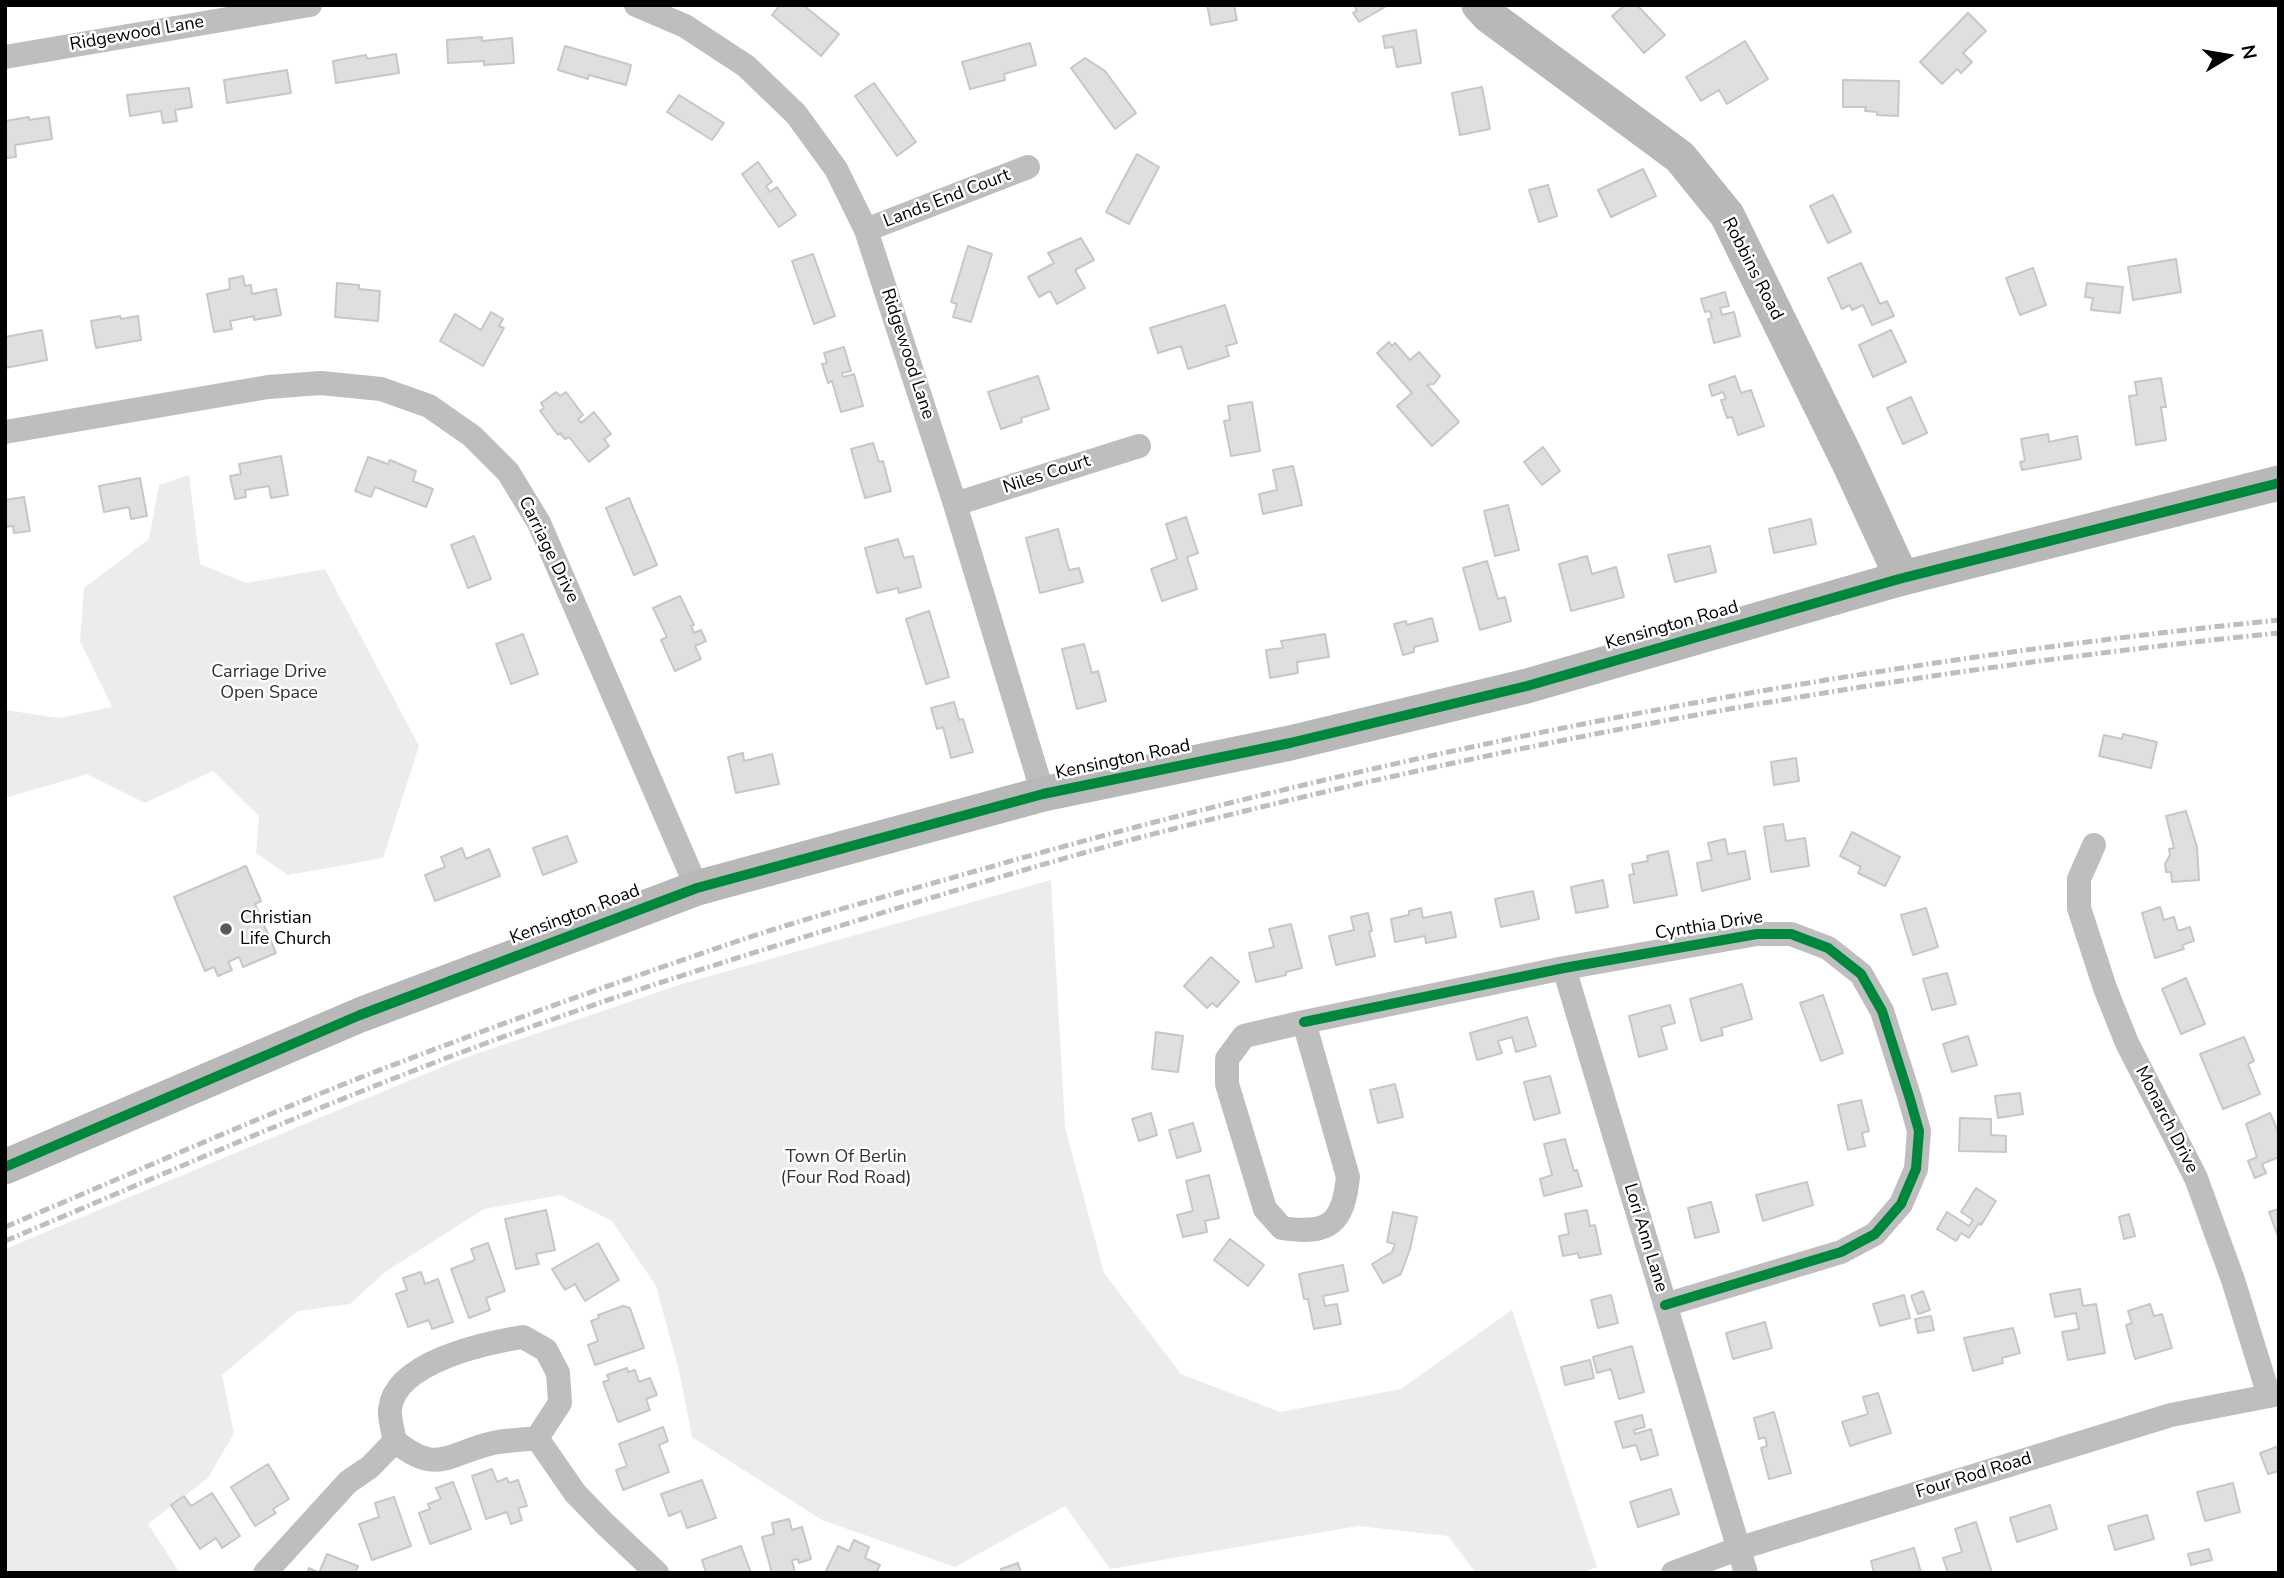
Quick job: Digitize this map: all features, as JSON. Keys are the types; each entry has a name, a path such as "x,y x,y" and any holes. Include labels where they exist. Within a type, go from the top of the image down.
{"street":[{"name":"Ridgewood Lane","path":"5,57 310,5"},
{"name":"Ridgewood Lane","path":"636,5 685,26 746,66 796,114 836,169 866,230 956,504 1043,794"},
{"name":"Robbins Road","path":"1492,9 1680,157 1727,215 1848,461 1896,565 1899,579"},
{"name":"Lands End Court","path":"866,230 1028,167"},
{"name":"Carriage Drive","path":"5,432 268,387 321,383 381,389 429,406 472,436 508,472 539,523 697,888"},
{"name":"Niles Court","path":"956,504 1139,446"},
{"name":"Kensington Road","path":"5,1167 360,1015 697,888 1043,794 1290,743 1527,686 1899,579 2279,482"},
{"name":"Monarch Drive","path":"2094,845 2079,879 2079,908 2105,988 2127,1043 2196,1178 2274,1395"},
{"name":"Cynthia Drive","path":"1304,1022 1348,1177 1345,1204 1332,1223 1306,1232 1282,1228 1265,1209 1227,1084 1227,1059 1244,1036 1304,1022 1564,968 1757,934 1791,934 1828,948 1861,974 1882,1011 1910,1099 1919,1131 1916,1169 1901,1204 1875,1234 1841,1252 1665,1305"},
{"name":"Lori Ann Lane","path":"1564,968 1746,1573"},
{"path":"523,1337 547,1350 558,1373 560,1403 537,1438 494,1443 440,1461 412,1455 395,1441 390,1408 400,1385 419,1368 493,1342 523,1337"},
{"name":"Four Rod Road","path":"1672,1573 1737,1549 2172,1415 2274,1395"},
{"path":"537,1438 575,1493 657,1573"},
{"path":"265,1573 348,1482 370,1467 395,1441"}],"green space":[{"name":"Carriage Drive Open Space","path":"189,475 200,564 246,583 325,569 419,746 383,858 288,875 256,853 259,816 213,771 145,803 87,774 5,798 5,710 59,718 112,707 80,641 84,588 149,539 159,485"},
{"name":"Town Of Berlin (Four Rod Road)","path":"1051,880 1065,1127 1104,1273 1181,1374 1280,1412 1401,1389 1512,1310 1597,1567 1581,1573 1476,1573 1448,1536 1358,1526 1110,1569 1065,1506 955,1567 822,1520 692,1437 679,1371 656,1286 612,1221 560,1195 484,1209 385,1272 350,1304 298,1311 222,1375 234,1433 208,1478 148,1524 180,1573 5,1573 5,1249 461,1059 685,983"}],"building":[{"path":"780,5 803,5 839,34 821,56 772,15"},
{"path":"1207,5 1234,5 1237,20 1211,25"},
{"path":"1354,5 1385,7 1359,22 1353,13 1357,11"},
{"path":"1625,5 1637,5 1665,35 1644,53 1612,16"},
{"path":"1968,13 1986,31 1963,53 1972,62 1961,73 1957,69 1942,84 1920,62"},
{"path":"1416,30 1421,63 1397,67 1393,47 1385,48 1383,36"},
{"path":"482,37 482,41 512,38 514,63 448,63 447,40"},
{"path":"1745,41 1768,79 1727,104 1719,90 1701,101 1686,77"},
{"path":"1030,43 1036,65 1004,74 1005,80 970,89 962,62"},
{"path":"565,46 631,65 626,85 589,75 588,79 558,70"},
{"path":"396,54 399,73 336,83 333,61 366,55 367,59"},
{"path":"1085,58 1105,71 1136,113 1115,129 1071,68"},
{"path":"287,70 291,93 227,103 224,80"},
{"path":"1843,80 1899,81 1898,116 1877,115 1877,112 1865,111 1866,107 1843,107"},
{"path":"874,83 916,142 897,156 855,96"},
{"path":"1482,87 1490,129 1460,135 1452,93"},
{"path":"189,88 192,107 175,110 177,121 163,123 161,111 130,116 127,95"},
{"path":"679,95 724,123 712,140 667,112"},
{"path":"29,117 29,120 49,117 52,139 15,145 16,157 6,158 5,121"},
{"path":"1137,154 1159,167 1129,224 1106,212"},
{"path":"758,162 772,182 766,186 770,192 777,187 796,215 779,227 742,174"},
{"path":"1643,169 1656,196 1611,217 1598,190"},
{"path":"1548,185 1557,216 1539,222 1529,190"},
{"path":"1833,195 1851,232 1828,243 1810,206"},
{"path":"1081,238 1094,260 1075,270 1085,288 1057,304 1050,291 1039,297 1028,277 1054,263 1048,253"},
{"path":"968,246 992,254 971,322 953,317 957,304 951,302"},
{"path":"813,254 835,316 814,324 792,261"},
{"path":"2176,259 2181,292 2133,300 2128,267"},
{"path":"1861,263 1880,304 1887,301 1894,316 1872,325 1863,305 1852,310 1850,305 1842,309 1828,278"},
{"path":"2033,268 2046,305 2020,315 2006,278"},
{"path":"243,276 245,286 251,285 252,294 276,289 281,315 254,320 254,316 230,321 232,329 214,332 207,294 230,289 229,279"},
{"path":"337,283 380,291 378,321 335,317"},
{"path":"2087,283 2123,287 2120,313 2091,310 2093,298 2085,297"},
{"path":"1725,292 1729,306 1720,308 1722,315 1734,312 1740,336 1714,343 1708,319 1712,318 1710,311 1705,312 1701,299"},
{"path":"1225,305 1237,343 1226,346 1229,356 1188,369 1181,346 1158,353 1150,328"},
{"path":"491,312 503,319 499,326 504,328 483,366 440,341 455,314 481,330"},
{"path":"120,316 121,319 138,316 141,340 96,348 91,321"},
{"path":"42,330 47,360 5,368 5,337"},
{"path":"1891,330 1906,362 1873,377 1859,345"},
{"path":"1389,342 1392,346 1395,343 1410,360 1419,352 1440,376 1434,384 1427,385 1459,422 1432,446 1397,406 1412,393 1377,353"},
{"path":"844,347 851,371 842,373 843,377 854,374 863,406 841,412 832,381 828,383 822,364 827,363 824,353"},
{"path":"1038,376 1049,409 1021,418 1022,422 1001,429 988,392"},
{"path":"1735,376 1741,393 1751,390 1764,426 1738,435 1732,417 1727,418 1721,400 1726,399 1723,392 1712,396 1709,385"},
{"path":"2161,378 2166,407 2161,407 2166,440 2136,445 2129,396 2137,395 2135,382"},
{"path":"556,392 560,396 566,392 583,415 578,419 581,423 594,412 611,434 604,439 609,446 589,462 569,437 565,439 560,433 558,435 540,411 544,408 541,403"},
{"path":"1911,397 1927,433 1903,444 1887,408"},
{"path":"1252,402 1260,451 1231,456 1224,421 1230,420 1228,406"},
{"path":"2048,434 2049,442 2077,436 2081,459 2022,470 2020,462 2025,461 2021,439"},
{"path":"873,443 879,462 883,461 891,491 865,498 851,449"},
{"path":"1543,447 1560,471 1542,485 1524,462"},
{"path":"281,456 288,495 271,498 269,486 245,490 246,497 235,499 230,476 241,474 239,464"},
{"path":"368,457 388,464 390,460 416,471 413,481 433,489 426,507 375,487 371,497 355,491"},
{"path":"1293,466 1302,505 1263,514 1259,494 1277,490 1273,470"},
{"path":"140,478 147,516 131,519 129,507 104,512 99,486"},
{"path":"24,497 30,531 14,533 13,526 5,527 5,500"},
{"path":"629,498 657,565 634,575 606,508"},
{"path":"1508,505 1519,550 1495,556 1484,511"},
{"path":"1186,517 1198,553 1187,557 1197,589 1162,601 1151,569 1177,559 1166,524"},
{"path":"1811,519 1816,544 1774,553 1769,529"},
{"path":"1058,529 1069,570 1079,568 1083,582 1040,593 1026,538"},
{"path":"474,536 491,579 468,588 451,545"},
{"path":"898,539 904,558 913,556 921,587 899,593 898,588 877,593 865,548"},
{"path":"1710,546 1716,572 1675,582 1668,555"},
{"path":"1587,556 1592,574 1616,567 1624,597 1571,611 1559,564"},
{"path":"1487,561 1498,599 1505,597 1511,621 1480,630 1463,568"},
{"path":"680,596 694,625 691,626 694,633 701,630 706,641 695,646 701,659 675,671 661,640 667,637 653,608"},
{"path":"929,611 949,677 926,684 906,619"},
{"path":"1432,618 1438,641 1414,647 1414,652 1403,655 1394,624 1406,621 1407,625"},
{"path":"523,634 538,674 511,684 496,644"},
{"path":"1325,634 1329,657 1297,662 1298,673 1270,678 1266,650 1283,648 1281,641"},
{"path":"1084,644 1092,673 1098,671 1106,701 1077,709 1062,649"},
{"path":"954,702 959,720 963,719 973,752 951,758 943,727 937,729 931,708"},
{"path":"2123,734 2157,742 2151,768 2099,756 2104,735 2122,739"},
{"path":"743,753 744,761 772,754 779,784 736,793 728,757"},
{"path":"1796,758 1799,781 1774,785 1771,762"},
{"path":"2186,811 2197,847 2199,880 2172,882 2171,872 2166,872 2165,864 2170,855 2169,849 2174,848 2166,816"},
{"path":"1783,824 1786,841 1805,838 1809,866 1771,872 1764,827"},
{"path":"1852,832 1900,857 1885,886 1858,873 1861,867 1840,856"},
{"path":"567,836 577,862 543,875 533,848"},
{"path":"1725,839 1728,854 1745,851 1750,879 1702,891 1697,863 1712,860 1708,843"},
{"path":"462,848 466,859 489,849 500,876 435,901 425,875 445,867 441,857"},
{"path":"1668,851 1677,895 1634,903 1629,875 1634,874 1632,864 1648,861 1647,856"},
{"name":"Christian Life Church","path":"246,866 261,901 255,904 276,953 243,967 239,957 228,962 232,970 218,976 214,967 205,971 174,897"},
{"path":"1603,880 1608,907 1576,913 1571,887"},
{"path":"1533,891 1539,919 1501,927 1495,899"},
{"path":"2160,907 2164,920 2174,917 2178,931 2190,927 2194,941 2182,945 2184,949 2155,958 2142,913"},
{"path":"1421,908 1423,918 1451,912 1456,937 1426,943 1425,936 1395,942 1391,919 1409,915 1409,911"},
{"path":"1926,908 1938,947 1913,955 1901,915"},
{"path":"1368,913 1375,956 1336,965 1329,936 1354,930 1351,917"},
{"path":"1291,924 1302,968 1256,982 1249,953 1274,947 1269,929"},
{"path":"1211,957 1239,982 1217,1007 1212,1003 1207,1008 1184,986"},
{"path":"1947,973 1956,1004 1932,1010 1923,979"},
{"path":"2186,978 2205,1024 2181,1034 2162,989"},
{"path":"1742,984 1752,1019 1721,1028 1723,1035 1701,1041 1690,999"},
{"path":"1823,995 1843,1053 1821,1061 1800,1003"},
{"path":"1670,1005 1675,1023 1661,1027 1667,1049 1639,1057 1629,1016"},
{"path":"1527,1017 1536,1046 1516,1052 1512,1037 1498,1041 1502,1053 1477,1060 1470,1033"},
{"path":"1156,1032 1183,1036 1178,1072 1152,1069"},
{"path":"1968,1036 1977,1065 1952,1072 1943,1044"},
{"path":"2244,1037 2254,1061 2248,1064 2260,1094 2223,1109 2200,1054"},
{"path":"1550,1076 1560,1113 1534,1120 1524,1082"},
{"path":"1395,1084 1403,1117 1378,1123 1370,1090"},
{"path":"2020,1093 2023,1114 1998,1118 1995,1096"},
{"path":"1861,1100 1869,1131 1862,1133 1865,1146 1848,1150 1838,1105"},
{"path":"1151,1113 1157,1135 1139,1141 1132,1119"},
{"path":"2270,1113 2279,1134 2279,1157 2262,1164 2266,1173 2255,1178 2248,1161 2257,1157 2246,1124"},
{"path":"1960,1118 1991,1119 1991,1135 2006,1136 2006,1152 1959,1151"},
{"path":"1193,1123 1201,1151 1177,1158 1169,1130"},
{"path":"1565,1139 1574,1171 1577,1170 1582,1186 1544,1196 1540,1179 1552,1175 1544,1144"},
{"path":"1209,1175 1219,1218 1205,1221 1207,1232 1183,1237 1177,1215 1193,1211 1186,1181"},
{"path":"1807,1182 1813,1205 1763,1221 1756,1195"},
{"path":"1976,1188 1996,1201 1969,1238 1961,1233 1956,1241 1937,1229 1947,1212 1969,1226 1973,1220 1961,1212"},
{"path":"1711,1202 1719,1232 1695,1238 1688,1208"},
{"path":"2279,1209 2279,1239 2269,1212"},
{"path":"546,1210 555,1250 536,1254 539,1264 516,1269 505,1219"},
{"path":"1587,1210 1590,1226 1595,1225 1601,1254 1579,1258 1578,1253 1563,1256 1559,1236 1569,1234 1565,1214"},
{"path":"1393,1212 1417,1217 1401,1274 1383,1283 1372,1264 1392,1252 1395,1244 1387,1242"},
{"path":"2129,1214 2135,1236 2124,1239 2119,1217"},
{"path":"1230,1239 1264,1265 1248,1286 1214,1260"},
{"path":"488,1243 505,1291 486,1298 490,1310 469,1318 451,1269 475,1260 471,1249"},
{"path":"598,1243 619,1280 585,1301 575,1284 565,1290 552,1269"},
{"path":"1343,1265 1348,1291 1323,1296 1325,1306 1337,1304 1341,1324 1314,1329 1308,1299 1304,1299 1299,1274"},
{"path":"421,1272 425,1284 438,1279 453,1322 432,1329 429,1320 408,1327 396,1294 407,1290 403,1278"},
{"path":"2080,1289 2083,1306 2096,1304 2105,1353 2068,1360 2062,1332 2079,1329 2076,1313 2055,1317 2050,1294"},
{"path":"1923,1291 1930,1310 1918,1314 1911,1296"},
{"path":"1611,1295 1618,1323 1598,1328 1591,1300"},
{"path":"1904,1295 1910,1318 1880,1326 1873,1304"},
{"path":"2150,1304 2154,1316 2162,1314 2172,1348 2135,1359 2126,1325 2132,1323 2128,1311"},
{"path":"623,1306 630,1308 644,1348 595,1365 588,1345 598,1341 591,1321 599,1318 598,1315"},
{"path":"1931,1316 1934,1330 1918,1333 1915,1319"},
{"path":"1765,1322 1772,1348 1733,1359 1726,1333"},
{"path":"2013,1328 2020,1353 2002,1358 2003,1363 1973,1371 1964,1338"},
{"path":"1632,1346 1644,1392 1619,1399 1611,1369 1597,1373 1593,1357"},
{"path":"1590,1360 1594,1378 1565,1385 1561,1367"},
{"path":"627,1368 628,1372 635,1370 639,1382 650,1378 657,1395 646,1399 650,1410 618,1422 603,1382 609,1380 607,1375"},
{"path":"1878,1393 1891,1433 1850,1446 1842,1422 1868,1414 1863,1397"},
{"path":"1774,1412 1791,1473 1769,1479 1761,1448 1767,1446 1765,1437 1759,1439 1754,1418"},
{"path":"1642,1415 1645,1427 1634,1430 1635,1434 1651,1429 1658,1455 1641,1460 1636,1445 1623,1448 1615,1422"},
{"path":"663,1427 668,1441 659,1445 669,1472 623,1490 616,1470 627,1466 619,1444"},
{"path":"2279,1446 2279,1471 2268,1474 2260,1453"},
{"path":"268,1464 289,1499 273,1509 276,1513 255,1526 231,1487"},
{"path":"492,1469 497,1482 507,1478 509,1483 518,1480 527,1506 518,1508 522,1520 511,1524 507,1512 486,1519 472,1476"},
{"path":"702,1480 716,1518 687,1528 681,1511 669,1516 661,1494"},
{"path":"453,1482 471,1529 430,1544 419,1513 430,1509 428,1504 441,1499 436,1488"},
{"path":"2233,1483 2240,1512 2205,1521 2197,1492"},
{"path":"1671,1489 1679,1514 1638,1527 1630,1502"},
{"path":"212,1493 240,1536 222,1548 216,1538 200,1549 171,1505 184,1496 191,1506"},
{"path":"394,1497 411,1546 372,1560 359,1524 379,1517 375,1503"},
{"path":"2050,1505 2057,1529 2017,1542 2010,1518"},
{"path":"2147,1515 2154,1539 2115,1550 2108,1526"},
{"path":"789,1519 792,1530 802,1527 811,1559 799,1563 798,1559 792,1560 795,1573 772,1573 762,1537 774,1534 772,1523"},
{"path":"1976,1522 1992,1573 1948,1573 1943,1558 1962,1552 1955,1529"},
{"path":"854,1540 869,1547 865,1558 880,1565 876,1573 826,1571 838,1546 849,1551"},
{"path":"741,1546 751,1573 706,1573 702,1560"},
{"path":"1914,1548 1921,1572 1874,1573 1871,1561"},
{"path":"2209,1549 2212,1560 2191,1565 2188,1554"},
{"path":"327,1554 358,1566 355,1573 319,1573"},
{"path":"1018,1563 1021,1573 1002,1573 1001,1569"}],"railway":[{"path":"5,1227 367,1075 642,974 833,911 1155,822 1473,747 1794,685 2117,638 2279,620"},
{"path":"5,1241 417,1069 556,1018 804,937 1134,839 1417,771 1702,714 1990,668 2279,633"}],"cycle path":[{"path":"5,1167 360,1015 697,888 1043,794 1290,743 1527,686 1899,579 2279,483"},
{"path":"1304,1022 1564,968 1757,934 1791,934 1828,948 1861,974 1882,1011 1910,1099 1919,1131 1916,1169 1901,1204 1875,1234 1841,1252 1665,1305"}],"place":[{"name":"Christian Life Church","path":"226,929"}]}
